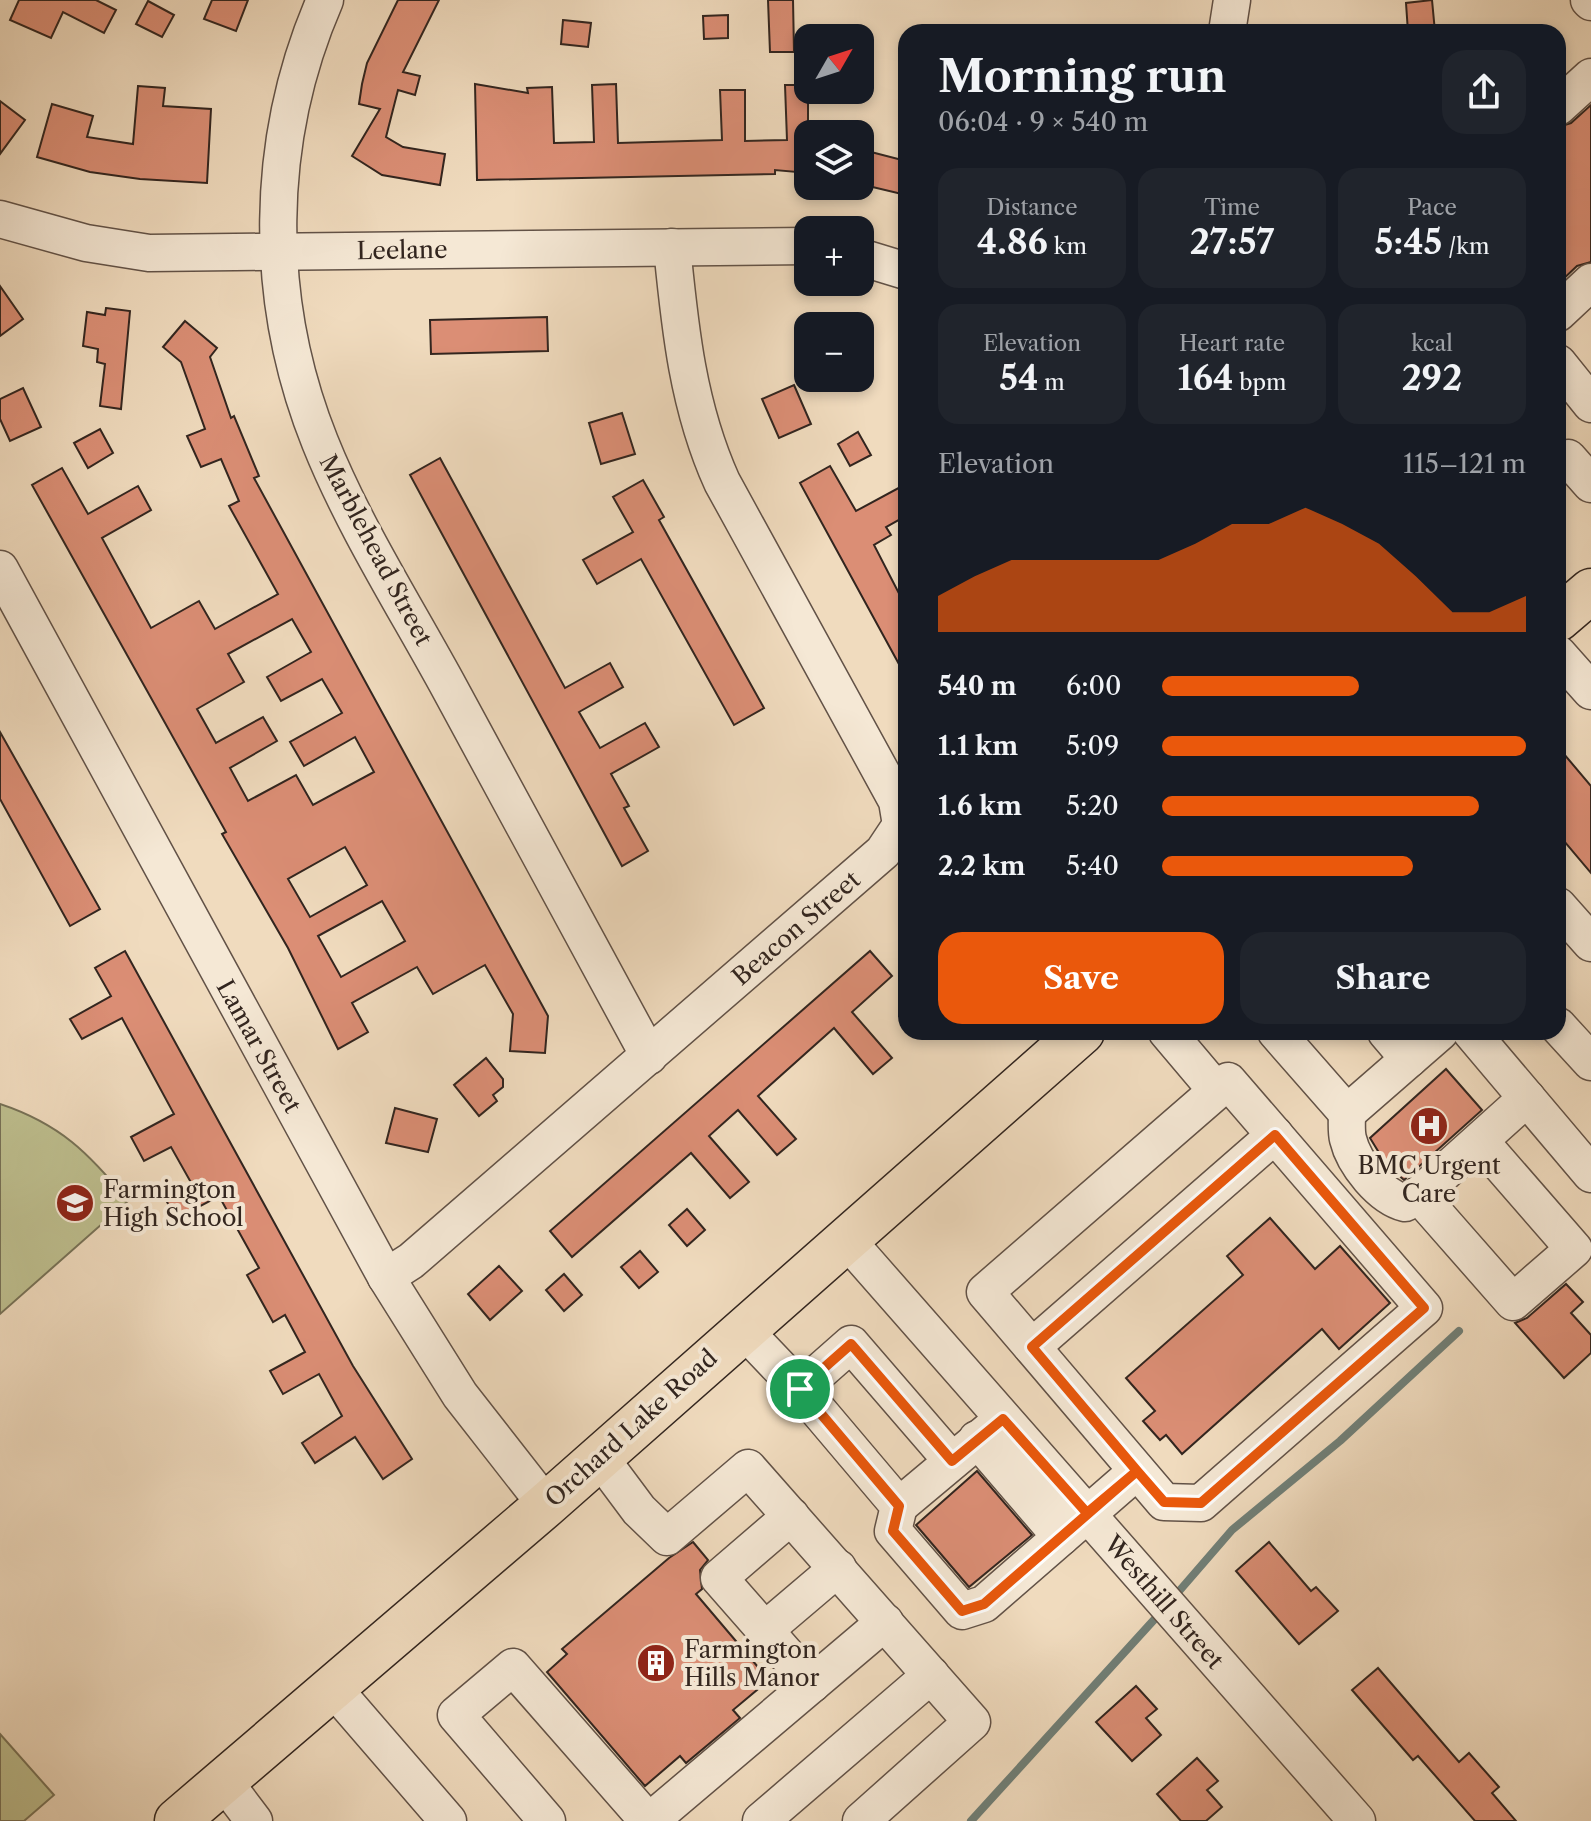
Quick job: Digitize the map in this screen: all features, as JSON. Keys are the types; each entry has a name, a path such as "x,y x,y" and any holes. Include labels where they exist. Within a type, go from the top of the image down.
{"main road":[{"path":"1566,612 1591,591"},
{"name":"Orchard Lake Road","path":"177,1821 546,1505 598,1455 1073,1040"}],"street":[{"name":"Marblehead Street","path":"325,0 300,68 287,124 277,203 278,251 289,344 321,445 649,1056"},
{"path":"1228,24 1232,0"},
{"path":"1566,100 1591,77"},
{"name":"Leelane","path":"0,219 86,243 149,253 794,246"},
{"name":"Beacon Street","path":"672,247 689,383 705,445 722,482 898,807"},
{"path":"874,261 898,269"},
{"path":"1566,305 1591,282"},
{"path":"1566,373 1591,404"},
{"name":"Lamar Street","path":"0,569 386,1277 460,1395 546,1505"},
{"path":"1566,663 1591,691"},
{"name":"Beacon Street","path":"386,1277 411,1261 883,852 898,830"},
{"path":"1566,915 1591,943"},
{"path":"1566,1035 1591,1062"},
{"path":"1174,1040 1216,1090"},
{"path":"1283,1040 1347,1113"},
{"path":"1478,1040 1591,1174"},
{"path":"1398,1045 1347,1113 1347,1138 1359,1163 1391,1199 1405,1203 1419,1195 1527,1098"},
{"path":"1228,1081 1424,1308 1201,1503 1164,1502 985,1292 1216,1090 1228,1081"},
{"path":"1032,1347 1275,1135"},
{"path":"1419,1195 1513,1302 1574,1249 1480,1141"},
{"name":"Westhill Street","path":"845,1238 977,1440 1074,1525 1357,1821"},
{"path":"742,1328 800,1389 899,1506"},
{"path":"800,1389 851,1344 977,1440 899,1506 893,1531 962,1611 984,1604 1137,1471"},
{"path":"598,1455 639,1510 667,1537 748,1468 972,1722 861,1821"},
{"path":"791,1516 719,1578 812,1684"},
{"path":"765,1630 838,1568"},
{"path":"547,1821 456,1715 513,1667 649,1821 885,1622"},
{"path":"761,1821 931,1675"},
{"path":"334,1689 448,1821"},
{"path":"223,1780 254,1821"}],"green space":[{"path":"0,1104 40,1121 72,1142 100,1168 128,1201 0,1314"},
{"path":"0,1734 54,1795 24,1821 0,1821"}],"building":[{"path":"19,0 96,0 116,10 104,33 63,12 51,38 10,20"},
{"path":"212,0 248,0 236,31 204,19"},
{"path":"398,0 439,0 403,72 420,76 415,95 398,90 386,137 403,147 445,154 440,185 382,175 352,156 380,109 359,104 362,84 367,63"},
{"path":"768,0 793,0 794,52 770,52"},
{"path":"1432,0 1434,24 1407,24 1406,3"},
{"path":"148,1 174,15 162,37 136,24"},
{"path":"728,15 728,38 704,39 703,16"},
{"path":"563,20 591,23 588,47 561,44"},
{"path":"475,84 528,93 527,88 552,87 554,143 594,142 592,85 616,84 618,143 722,140 720,90 745,90 745,141 787,140 785,85 794,85 794,104 808,104 808,120 794,120 794,172 477,180"},
{"path":"138,86 165,88 163,106 211,109 207,183 90,172 37,157 52,104 93,116 87,137 133,144"},
{"path":"0,101 25,120 0,154"},
{"path":"1591,105 1591,262 1577,266 1566,276 1566,125"},
{"path":"874,153 898,159 898,193 874,187"},
{"path":"0,286 23,319 0,336"},
{"path":"106,308 130,311 121,409 100,406 105,364 97,362 98,349 83,346 87,312 105,315"},
{"path":"547,317 548,351 431,354 430,320"},
{"path":"185,321 217,348 210,357 231,418 234,416 259,476 254,478 548,1016 545,1053 510,1051 513,1014 485,965 433,994 417,967 352,1003 368,1032 338,1049 288,948 222,834 226,832 32,485 62,468 88,514 138,486 151,510 102,538 151,628 199,601 215,629 278,594 229,506 239,501 221,459 201,467 187,436 205,429 181,362 163,347","holes":["292,619 311,652 267,677 281,701 322,679 342,713 290,742 304,766 355,737 374,772 313,805 296,775 248,801 230,768 277,741 263,717 216,743 197,709 244,682 228,654","345,847 367,885 310,917 288,879","382,901 405,941 341,977 318,936"]},
{"path":"794,385 794,392 797,392 811,424 779,438 762,399"},
{"path":"23,388 41,427 10,441 0,419 0,399"},
{"path":"622,413 635,454 601,464 589,423"},
{"path":"100,429 113,453 88,468 74,443"},
{"path":"858,432 871,455 850,466 838,444"},
{"path":"440,458 565,688 610,663 623,687 579,712 600,748 645,723 659,747 611,774 629,806 624,808 648,851 622,866 410,475"},
{"path":"830,466 856,511 898,488 898,520 886,527 891,535 874,545 898,592 898,662 800,483"},
{"path":"643,480 664,517 659,520 764,708 734,725 641,559 597,584 583,560 633,532 613,497"},
{"path":"0,732 100,909 70,926 0,799"},
{"path":"1566,756 1591,786 1591,873 1566,843"},
{"path":"125,951 353,1366 412,1459 383,1479 355,1437 315,1463 302,1443 342,1416 319,1374 283,1394 270,1371 305,1352 285,1315 273,1322 247,1275 259,1268 219,1196 176,1219 166,1200 193,1186 171,1147 144,1161 131,1137 174,1114 122,1018 82,1039 70,1019 111,996 95,968"},
{"path":"870,951 892,976 852,1012 892,1058 873,1074 834,1028 758,1096 796,1139 777,1155 738,1110 709,1136 749,1182 730,1198 691,1153 572,1257 550,1231"},
{"path":"486,1058 503,1079 503,1087 493,1095 497,1101 479,1116 454,1085"},
{"name":"BMC Urgent Care","path":"1446,1069 1482,1110 1404,1180 1386,1164 1370,1138"},
{"path":"395,1108 437,1119 428,1152 386,1143"},
{"path":"687,1209 705,1230 687,1246 669,1225"},
{"path":"1270,1218 1315,1269 1340,1246 1390,1303 1339,1349 1322,1329 1182,1454 1166,1435 1160,1440 1143,1421 1155,1411 1126,1378 1243,1275 1227,1256"},
{"path":"640,1251 658,1272 639,1288 621,1267"},
{"path":"499,1266 522,1291 490,1320 468,1294"},
{"path":"564,1274 582,1295 564,1311 546,1290"},
{"path":"1566,1284 1583,1302 1571,1313 1591,1335 1591,1353 1564,1378 1515,1323 1527,1318"},
{"path":"977,1471 1032,1535 969,1587 916,1525"},
{"name":"Farmington Hills Manor","path":"693,1542 708,1560 700,1570 702,1589 696,1594 769,1680 733,1710 740,1718 686,1763 680,1756 645,1786 547,1672 567,1654 562,1649 669,1558"},
{"path":"1269,1542 1311,1591 1316,1587 1338,1611 1299,1644 1236,1571"},
{"path":"1378,1668 1459,1762 1469,1753 1499,1787 1492,1793 1516,1821 1475,1821 1418,1756 1413,1760 1352,1690"},
{"path":"1136,1686 1157,1709 1146,1718 1161,1735 1132,1761 1096,1722"},
{"path":"1197,1758 1218,1781 1207,1790 1222,1807 1206,1821 1181,1821 1157,1794"}],"waterway":[{"path":"1174,1597 1232,1530 1340,1441 1459,1331"},
{"path":"971,1821 1162,1611"}],"place":[{"name":"BMC Urgent Care","path":"1429,1126"},
{"name":"Farmington High School","path":"75,1203"},
{"name":"Farmington Hills Manor","path":"656,1663"}],"route":[{"path":"800,1389 851,1344 952,1461 1003,1419 1087,1513 1137,1471 1032,1347 1275,1135 1424,1308 1201,1503 1164,1502 1137,1471 984,1604 962,1611 893,1531 899,1506 800,1389"}]}
